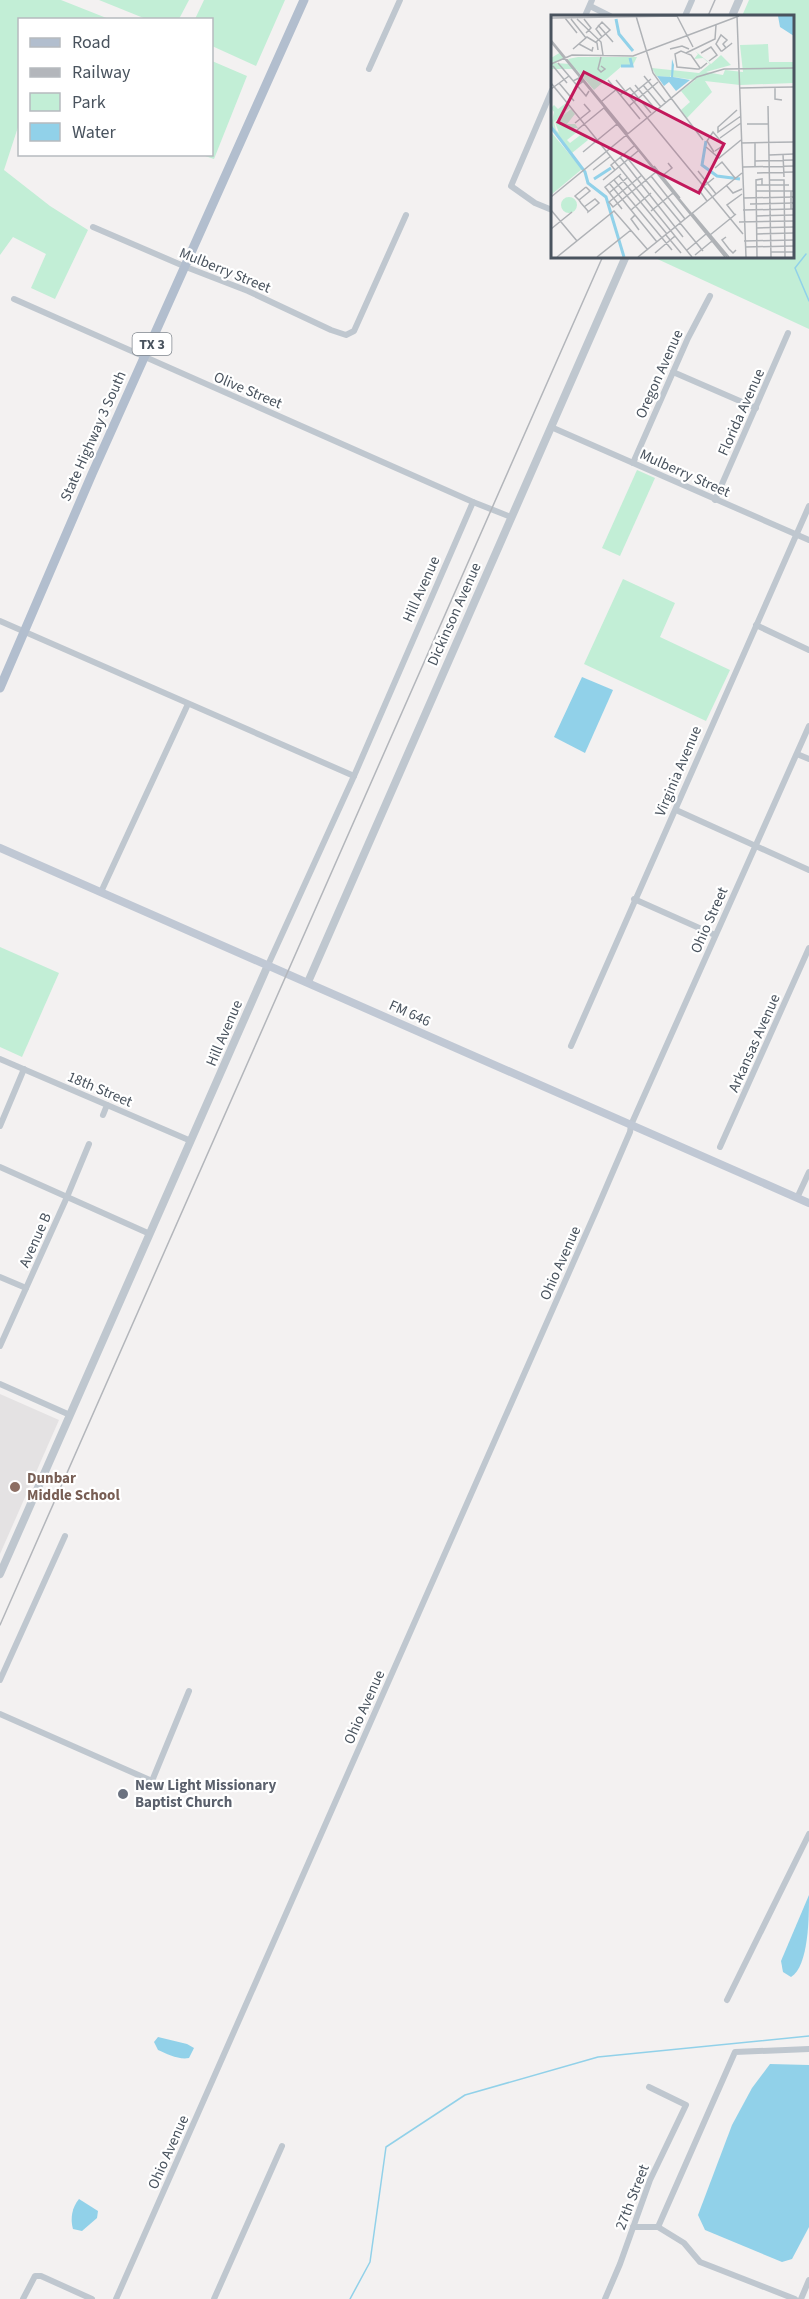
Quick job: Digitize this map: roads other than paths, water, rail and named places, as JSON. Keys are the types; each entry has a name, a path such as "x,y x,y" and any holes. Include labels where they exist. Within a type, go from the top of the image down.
{"main road":[{"name":"State Highway 3 South","path":"0,688 304,0"},
{"name":"FM 646","path":"0,848 809,1203"}],"street":[{"path":"369,69 400,0"},
{"path":"685,15 692,0"},
{"path":"732,15 739,0"},
{"path":"591,3 609,15"},
{"path":"551,92 511,186 535,203 551,210"},
{"name":"Mulberry Street","path":"93,227 248,291 331,330 348,333 354,331 406,215"},
{"name":"Dickinson Avenue","path":"308,982 625,258"},
{"name":"Oregon Avenue","path":"633,463 710,296"},
{"name":"Olive Street","path":"14,299 511,517"},
{"name":"Florida Avenue","path":"715,500 788,333"},
{"path":"674,372 756,408"},
{"name":"Mulberry Street","path":"551,428 809,540"},
{"name":"Hill Avenue","path":"0,1574 473,502"},
{"name":"Virginia Avenue","path":"571,1046 809,506"},
{"path":"0,621 354,776"},
{"path":"756,625 809,650"},
{"path":"101,892 188,704"},
{"name":"Ohio Street","path":"631,1125 809,726"},
{"path":"796,753 809,759"},
{"path":"676,810 809,870"},
{"path":"634,899 715,935"},
{"name":"Arkansas Avenue","path":"720,1147 809,948"},
{"name":"18th Street","path":"0,1059 191,1142"},
{"path":"0,1126 24,1069"},
{"path":"103,1115 107,1106"},
{"name":"Ohio Avenue","path":"116,2299 596,1211 631,1125"},
{"name":"Avenue B","path":"0,1346 89,1144"},
{"path":"0,1167 150,1234"},
{"path":"797,1198 809,1172"},
{"path":"0,1277 26,1288"},
{"path":"0,1384 70,1415"},
{"path":"0,1680 65,1536"},
{"path":"0,1714 152,1781 189,1691"},
{"path":"727,2000 809,1834"},
{"path":"658,2227 735,2052 809,2049"},
{"name":"27th Street","path":"605,2299 650,2180 686,2105 649,2087"},
{"path":"214,2299 282,2146"},
{"path":"633,2227 658,2227 684,2243 700,2262 795,2299"},
{"path":"23,2299 35,2276 40,2276 93,2299"},
{"path":"801,2299 809,2280"}],"water":[{"path":"582,677 613,690 585,753 554,737"},
{"path":"809,1895 805,1952 797,1971 791,1977 783,1972 781,1961"},
{"path":"158,2037 194,2048 189,2058 173,2056 158,2050 154,2042"},
{"path":"770,2064 809,2065 809,2227 792,2259 782,2262 705,2230 698,2215 732,2125 752,2088"},
{"path":"79,2199 98,2211 97,2218 82,2231 73,2229 72,2221 73,2209"}],"waterway":[{"path":"806,254 795,268 809,301"},
{"path":"350,2299 370,2262 386,2147 465,2095 598,2057 809,2036"}],"railway":[{"path":"708,15 715,0"},
{"path":"0,1625 602,258"}],"place":[{"name":"Dunbar Middle School","path":"15,1487"},
{"name":"New Light Missionary Baptist Church","path":"123,1794"}]}
